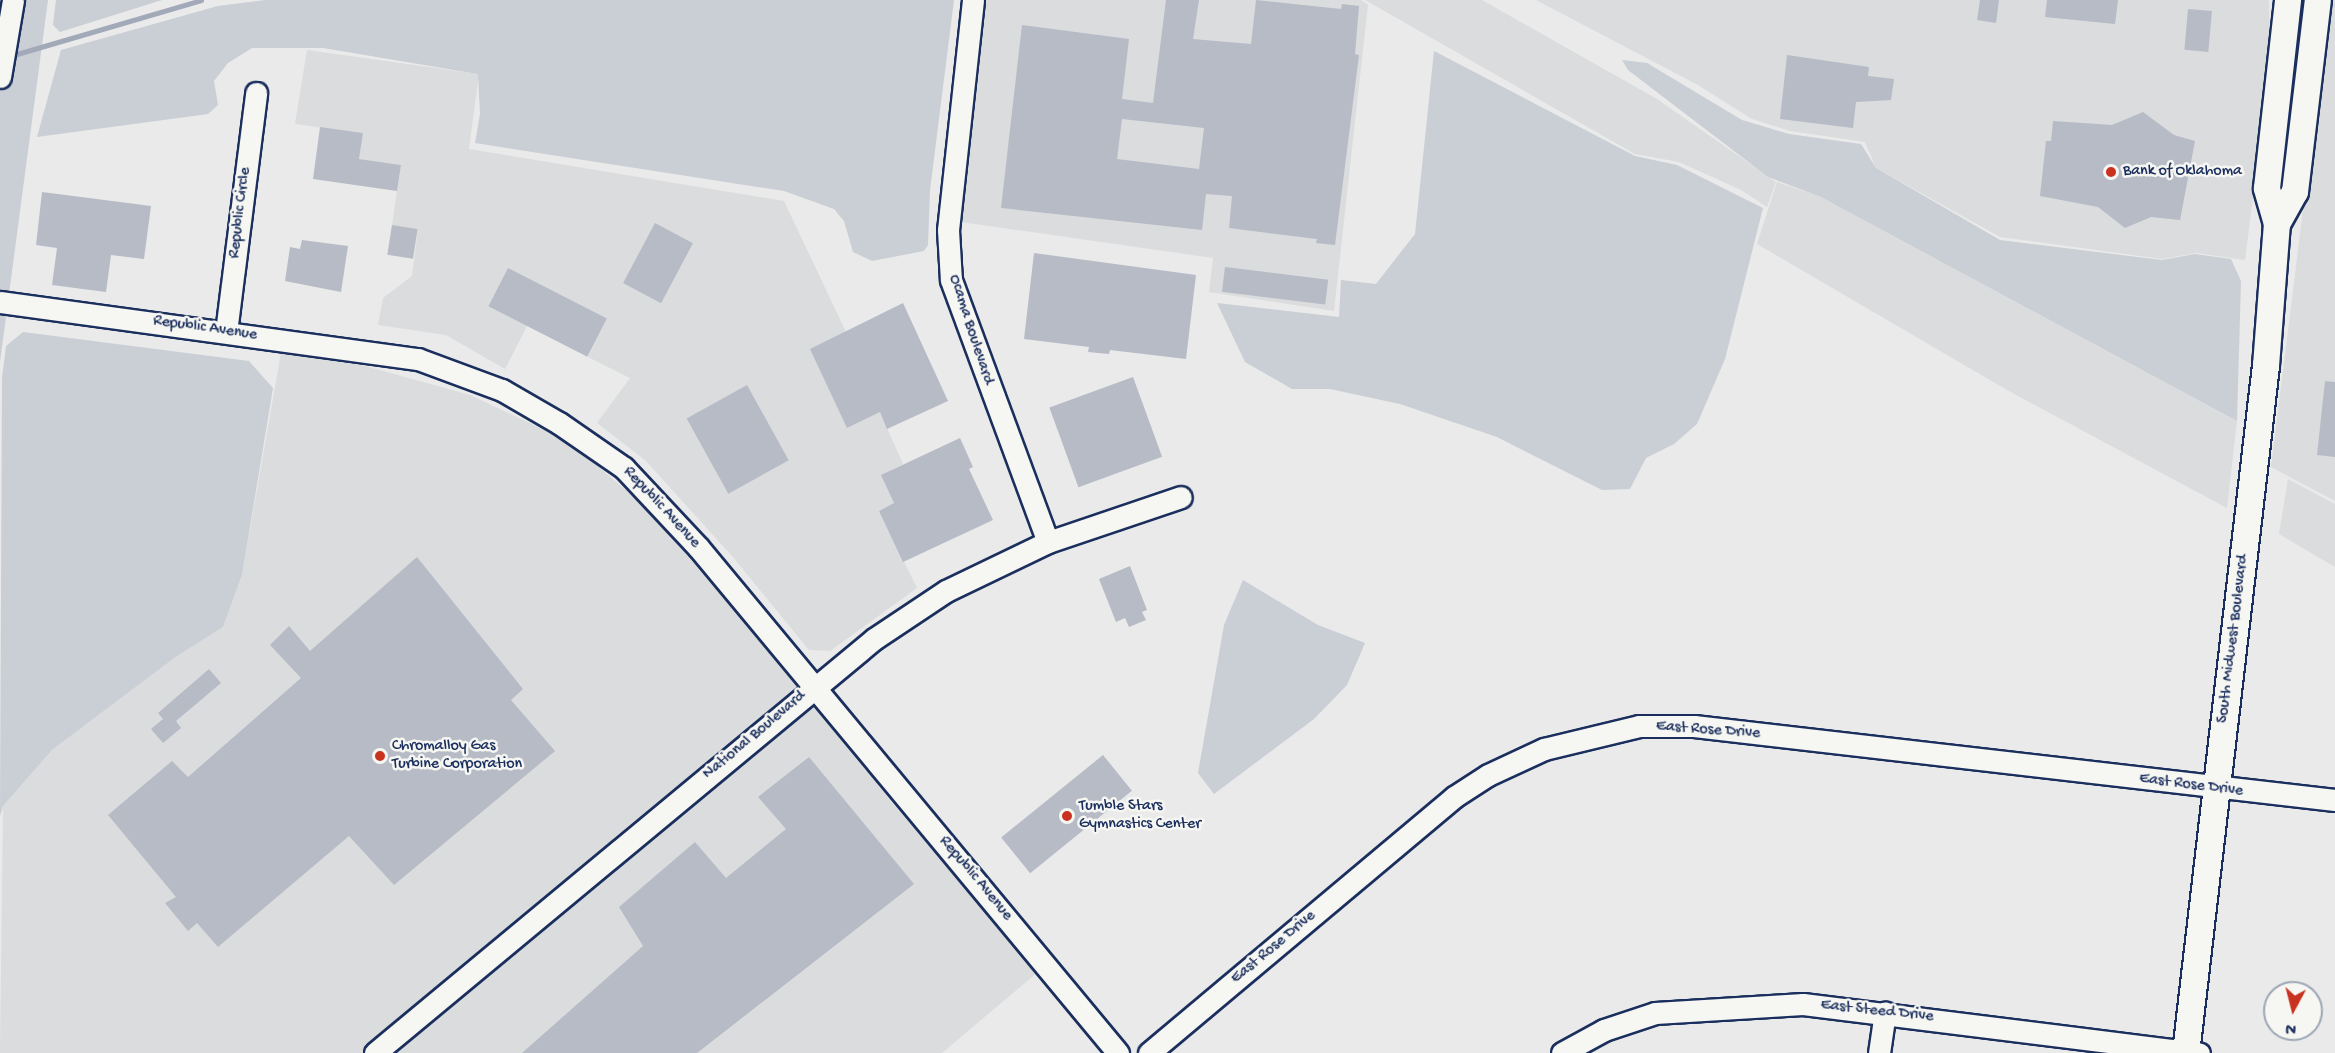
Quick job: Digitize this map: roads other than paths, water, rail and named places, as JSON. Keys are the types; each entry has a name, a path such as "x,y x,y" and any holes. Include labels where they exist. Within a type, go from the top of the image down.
{"main road":[{"name":"South Midwest Boulevard","path":"2190,1052 2216,789 2266,366 2277,224 2266,188 2288,0"},
{"name":"South Midwest Boulevard","path":"2277,224 2295,192 2318,0"}],"street":[{"path":"1,0 4,41"},
{"path":"0,77 4,41 13,0"},
{"name":"Ocama Boulevard","path":"973,0 948,230 951,280 1048,542"},
{"name":"Republic Circle","path":"226,332 256,93"},
{"name":"Republic Avenue","path":"0,302 418,359 502,390 559,423 624,468 698,547 1118,1053"},
{"name":"National Boulevard","path":"375,1053 874,639 946,591 1048,542 1181,497"},
{"name":"East Rose Drive","path":"1149,1053 1455,797 1488,776 1544,749 1639,726 1694,726 2216,789 2335,800"},
{"name":"East Steed Drive","path":"1562,1053 1604,1030 1654,1012 1803,1004 1885,1012 2190,1052"},
{"path":"1879,1053 1885,1012"}],"waterway":[{"path":"10,56 201,0"}],"place":[{"name":"Bank of Oklahoma","path":"2111,172"},
{"name":"Chromalloy Gas Turbine Corporation","path":"380,756"},
{"name":"Tumble Stars Gymnastics Center","path":"1067,816"}]}
